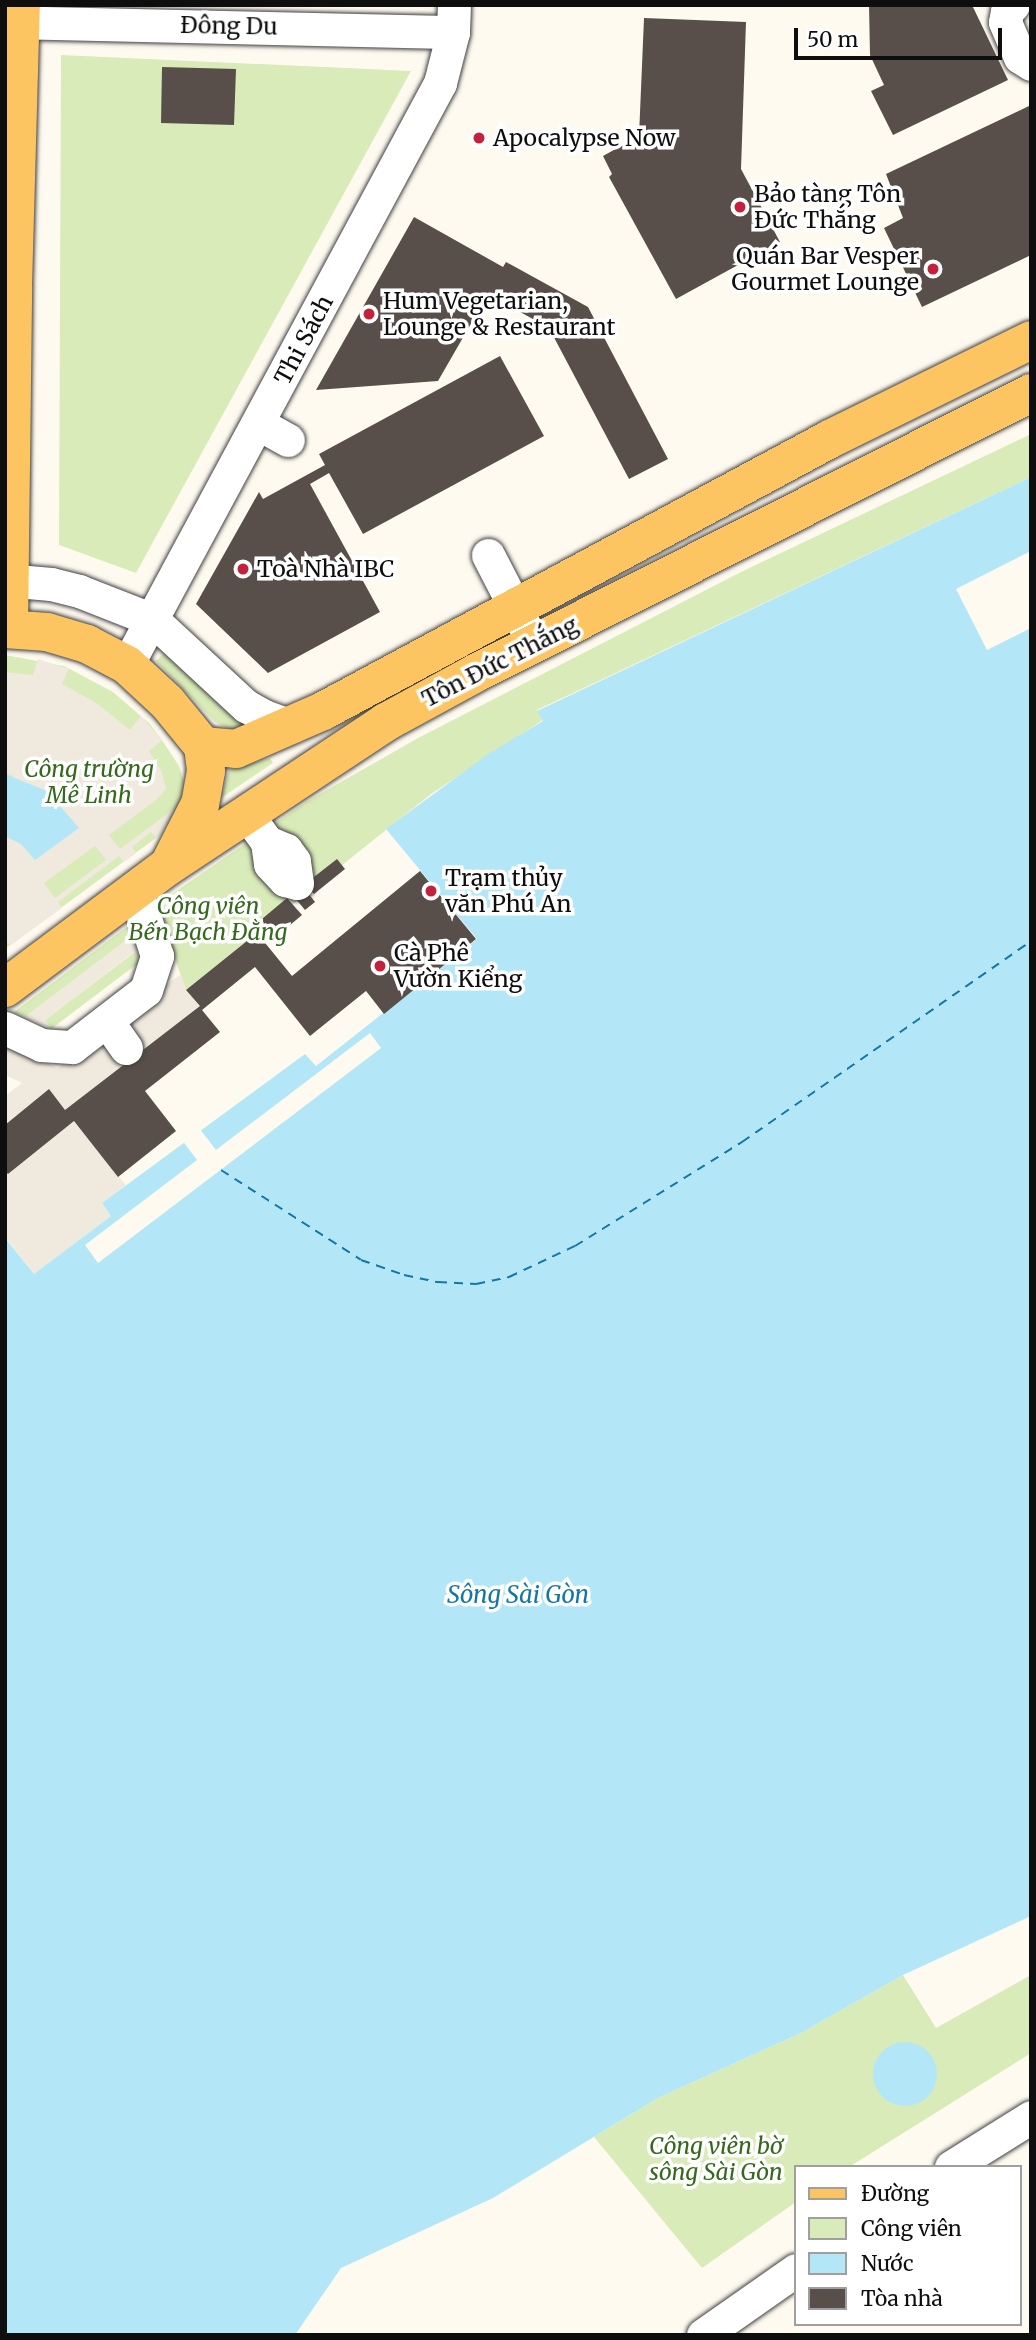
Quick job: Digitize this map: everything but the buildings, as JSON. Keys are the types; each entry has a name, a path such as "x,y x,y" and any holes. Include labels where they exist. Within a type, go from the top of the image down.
{"main road":[{"path":"16,16 9,286 7,629 47,632 87,644 127,665 167,702 203,746 206,771 200,804 167,867"},
{"name":"Tôn Đức Thắng","path":"203,746 236,749 292,726 830,439 1031,340"},
{"name":"Tôn Đức Thắng","path":"5,988 167,867 256,827 386,722 534,644 1031,393"}],"street":[{"path":"1013,5 1007,11 1005,22 1020,57 1031,64"},
{"name":"Đông Du","path":"16,16 454,19"},
{"name":"Thi Sách","path":"127,665 259,424 440,83 454,19"},
{"path":"259,424 288,440"},
{"path":"488,555 534,644"},
{"path":"8,580 79,591 153,620 246,706 292,726"},
{"path":"5,1028 41,1045 72,1047 146,990 158,956 136,890"},
{"path":"107,1021 126,1048"},
{"path":"954,2165 1031,2116"},
{"path":"703,2335 794,2271"}],"green space":[{"path":"61,55 411,71 136,573 59,545"},
{"name":"Công viên Bến Bạch Đằng","path":"1031,434 1031,477 537,710 543,720 431,794 186,990 156,905 306,802 418,738 741,572"},
{"path":"166,651 258,724 235,732 215,722 156,661"},
{"name":"Công trường Mê Linh","path":"5,655 64,666 113,692 150,724 179,766 184,782 181,802 160,835 5,949"},
{"path":"270,758 273,763 221,798 229,770"},
{"path":"129,925 133,935 25,1017 14,1012"},
{"path":"135,952 141,961 51,1029 45,1020"},
{"name":"Công viên bờ sông Sài Gòn","path":"903,1975 936,2028 1031,1975 1031,2053 852,2165 794,2165 794,2203 702,2268 594,2137 658,2098 801,2033"}],"shaded area":[{"name":"Công trường Mê Linh","path":"38,659 69,669 62,684 95,702 130,730 141,716 162,740 149,751 162,772 166,789 156,800 109,835 120,849 178,806 160,835 156,838 151,832 132,847 136,853 124,862 119,856 58,902 62,908 11,945 5,941 5,836 21,844 35,860 12,775 5,774 5,672 33,675","holes":["95,846 106,860 55,898 44,883"]},
{"path":"133,935 141,961 134,952 45,1020 51,1029 25,1017"},
{"path":"181,974 186,990 200,1006 65,1110 49,1090 5,1125 5,1096 22,1083 5,1075 5,1045 58,1068"},
{"path":"74,1121 126,1185 102,1203 111,1216 34,1274 5,1237 5,1171 8,1174"}],"water":[{"name":"Sông Sài Gòn","path":"1031,477 1031,1916 903,1975 801,2033 658,2098 493,2198 341,2268 295,2335 5,2335 5,1238 34,1274 111,1216 102,1203 305,1054 316,1066 477,939 386,829 488,754 543,721 537,711"},
{"path":"5,774 47,791 79,828 35,860 21,844 5,836"},
{"path":"905,2042 917,2044 928,2051 935,2062 935,2086 928,2097 917,2104 905,2106 893,2104 882,2097 875,2086 873,2074 875,2062 882,2051 893,2044"}],"pier":[{"path":"1031,551 1031,628 987,650 956,589"},
{"path":"370,1033 381,1048 98,1263 85,1245 197,1160 182,1140 199,1128 216,1150"}],"ferry route":[{"path":"221,1170 361,1260 404,1275 438,1282 476,1284 509,1277 575,1246 742,1142 1031,941"}],"place":[{"name":"Apocalypse Now","path":"479,138"},
{"name":"Bảo tàng Tôn Đức Thắng","path":"740,207"},
{"name":"Quán Bar Vesper Gourmet Lounge","path":"933,269"},
{"name":"Hum Vegetarian, Lounge & Restaurant","path":"369,314"},
{"name":"Toà Nhà IBC","path":"243,569"},
{"name":"Trạm thủy văn Phú An","path":"431,891"},
{"name":"Cà Phê Vườn Kiểng","path":"380,966"}]}
